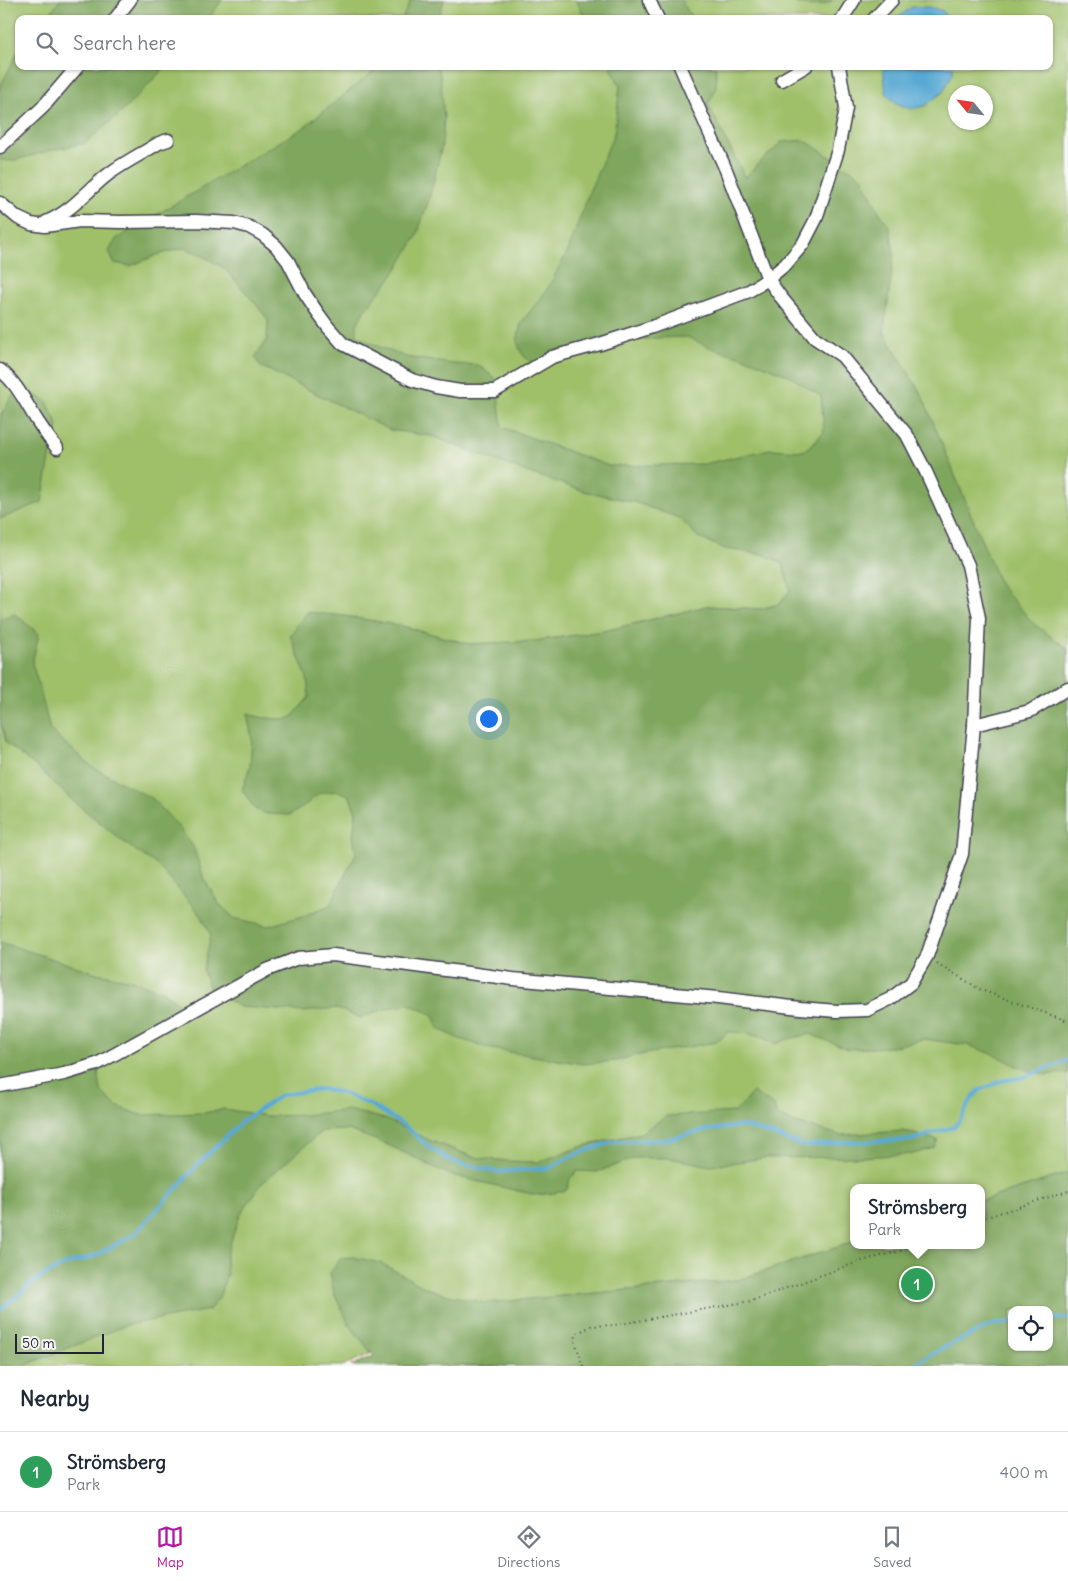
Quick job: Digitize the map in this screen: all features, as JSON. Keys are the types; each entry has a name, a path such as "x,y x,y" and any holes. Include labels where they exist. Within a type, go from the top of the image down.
{"lane":[{"path":"118,15 130,0"},
{"path":"649,0 656,15"},
{"path":"845,15 854,0"},
{"path":"878,15 892,0"},
{"path":"0,147 42,108 75,70"},
{"path":"0,1086 64,1074 97,1064 266,970 298,958 333,955 513,979 837,1011 867,1010 890,999 911,983 927,956 962,854 974,725 979,618 968,565 907,434 842,356 815,338 768,279 726,170 682,70"},
{"path":"782,80 799,70"},
{"path":"0,203 18,218 31,224 45,226 80,220 121,222 196,220 234,223 249,228 263,235 288,260 305,294 328,327 343,344 412,380 460,391 495,391 552,357 652,327 749,291 768,279 786,264 803,244 816,219 838,150 846,108 840,70"},
{"path":"36,225 55,218 75,205 109,174 159,143 168,140"},
{"path":"0,370 8,376 17,388 38,423 57,448"},
{"path":"974,725 1030,711 1068,688"}],"path":[{"path":"927,956 980,990 1068,1021"},
{"path":"985,1218 1068,1190"},
{"path":"583,1366 575,1341 576,1334 591,1326 615,1325 751,1301 858,1262 904,1249"}],"green space":[{"path":"0,0 1068,0 1068,688 783,564 790,590 780,604 760,609 707,606 604,631 535,641 469,644 398,625 344,616 307,613 324,705 356,812 354,833 1068,1026 1068,1173 991,1198 1068,1180 1068,1366 378,1366 961,1249 985,1249 985,1184 850,1184 850,1243 738,1280 486,1303 342,1366 0,1366"},
{"path":"60,0 222,0 211,15 49,15"},
{"path":"411,0 444,0 439,15 404,15"},
{"path":"576,0 681,0 690,15 584,15"},
{"path":"788,0 833,0 823,5 810,6"},
{"path":"15,58 15,70 162,70 119,115 85,143 12,161 0,160 0,87"},
{"path":"439,70 444,118 442,145 430,196 417,236 394,274 364,311 357,324 357,336 406,357 453,364 478,365 496,379 502,427 609,466 704,464 770,449 803,451 814,443 824,431 821,396 788,375 743,357 714,349 687,337 600,344 533,367 521,352 517,342 521,323 546,291 568,251 590,190 614,134 620,86 612,70 716,70 716,89 708,104 745,178 781,142 804,140 862,177 878,210 890,228 894,255 884,332 922,395 1000,585 1034,624 1068,649 1068,1073 1046,1075 1020,1068 998,1056 967,1045 923,1039 892,1047 848,1049 810,1034 784,1040 776,1044 753,1035 728,1032 717,1042 633,1056 616,1061 583,1064 491,1049 457,1038 439,1029 432,1014 408,1004 384,1009 361,1018 335,1008 304,1012 240,1007 210,989 203,971 211,935 201,915 157,865 125,843 6,743 0,720 0,618 15,614 39,634 32,663 50,730 92,767 153,799 193,846 204,879 220,905 234,918 268,926 303,916 330,905 356,853 353,836 356,812 349,795 337,791 320,793 290,815 267,814 255,809 242,790 250,766 252,738 247,714 280,719 291,718 309,697 307,678 290,635 307,612 398,625 469,644 535,641 604,631 707,606 760,609 780,604 790,590 783,564 765,555 725,549 699,538 679,518 634,502 584,491 526,472 431,436 390,430 260,366 255,357 267,340 268,320 224,268 200,254 184,248 157,255 130,266 114,263 109,251 117,238 303,128 374,71"},
{"path":"28,390 47,402 58,425 56,440 51,453 42,502 0,519 0,417 14,393"},
{"path":"0,942 97,973 132,980 163,992 181,1005 182,1018 97,1064 101,1091 116,1106 141,1115 204,1113 224,1109 267,1116 305,1115 348,1110 385,1119 429,1140 474,1157 538,1162 583,1146 641,1133 666,1116 735,1112 753,1092 774,1106 778,1116 795,1123 840,1135 903,1131 938,1140 934,1148 913,1154 862,1157 764,1158 711,1166 669,1158 635,1158 597,1172 577,1171 570,1179 567,1190 536,1195 450,1175 384,1143 348,1130 322,1131 262,1183 240,1215 226,1256 227,1274 219,1298 209,1310 127,1325 23,1366 0,1366"},
{"path":"1068,1173 1068,1366 351,1366 374,1356 350,1326 334,1294 330,1273 341,1258 353,1257 381,1263 424,1287 444,1294 486,1303 738,1280 850,1243 850,1249 985,1249 985,1200"}],"water":[{"path":"912,7 930,7 943,11 945,15 901,15"},
{"path":"883,70 953,70 943,92 925,106 911,109 894,102 886,93"}],"waterway":[{"path":"0,1310 37,1279 67,1264 95,1256 135,1234 201,1161 244,1120 281,1095 322,1089 342,1093 373,1106 405,1126 429,1147 453,1162 498,1172 550,1168 574,1155 612,1142 663,1140 706,1130 743,1126 805,1146 849,1142 911,1140 954,1127 973,1097 980,1090 1001,1081 1024,1077 1068,1060"},
{"path":"1053,1319 1068,1318"},
{"path":"912,1366 943,1348 992,1325 1008,1323"}],"place":[{"name":"Strömsberg","path":"917,1284"}]}
